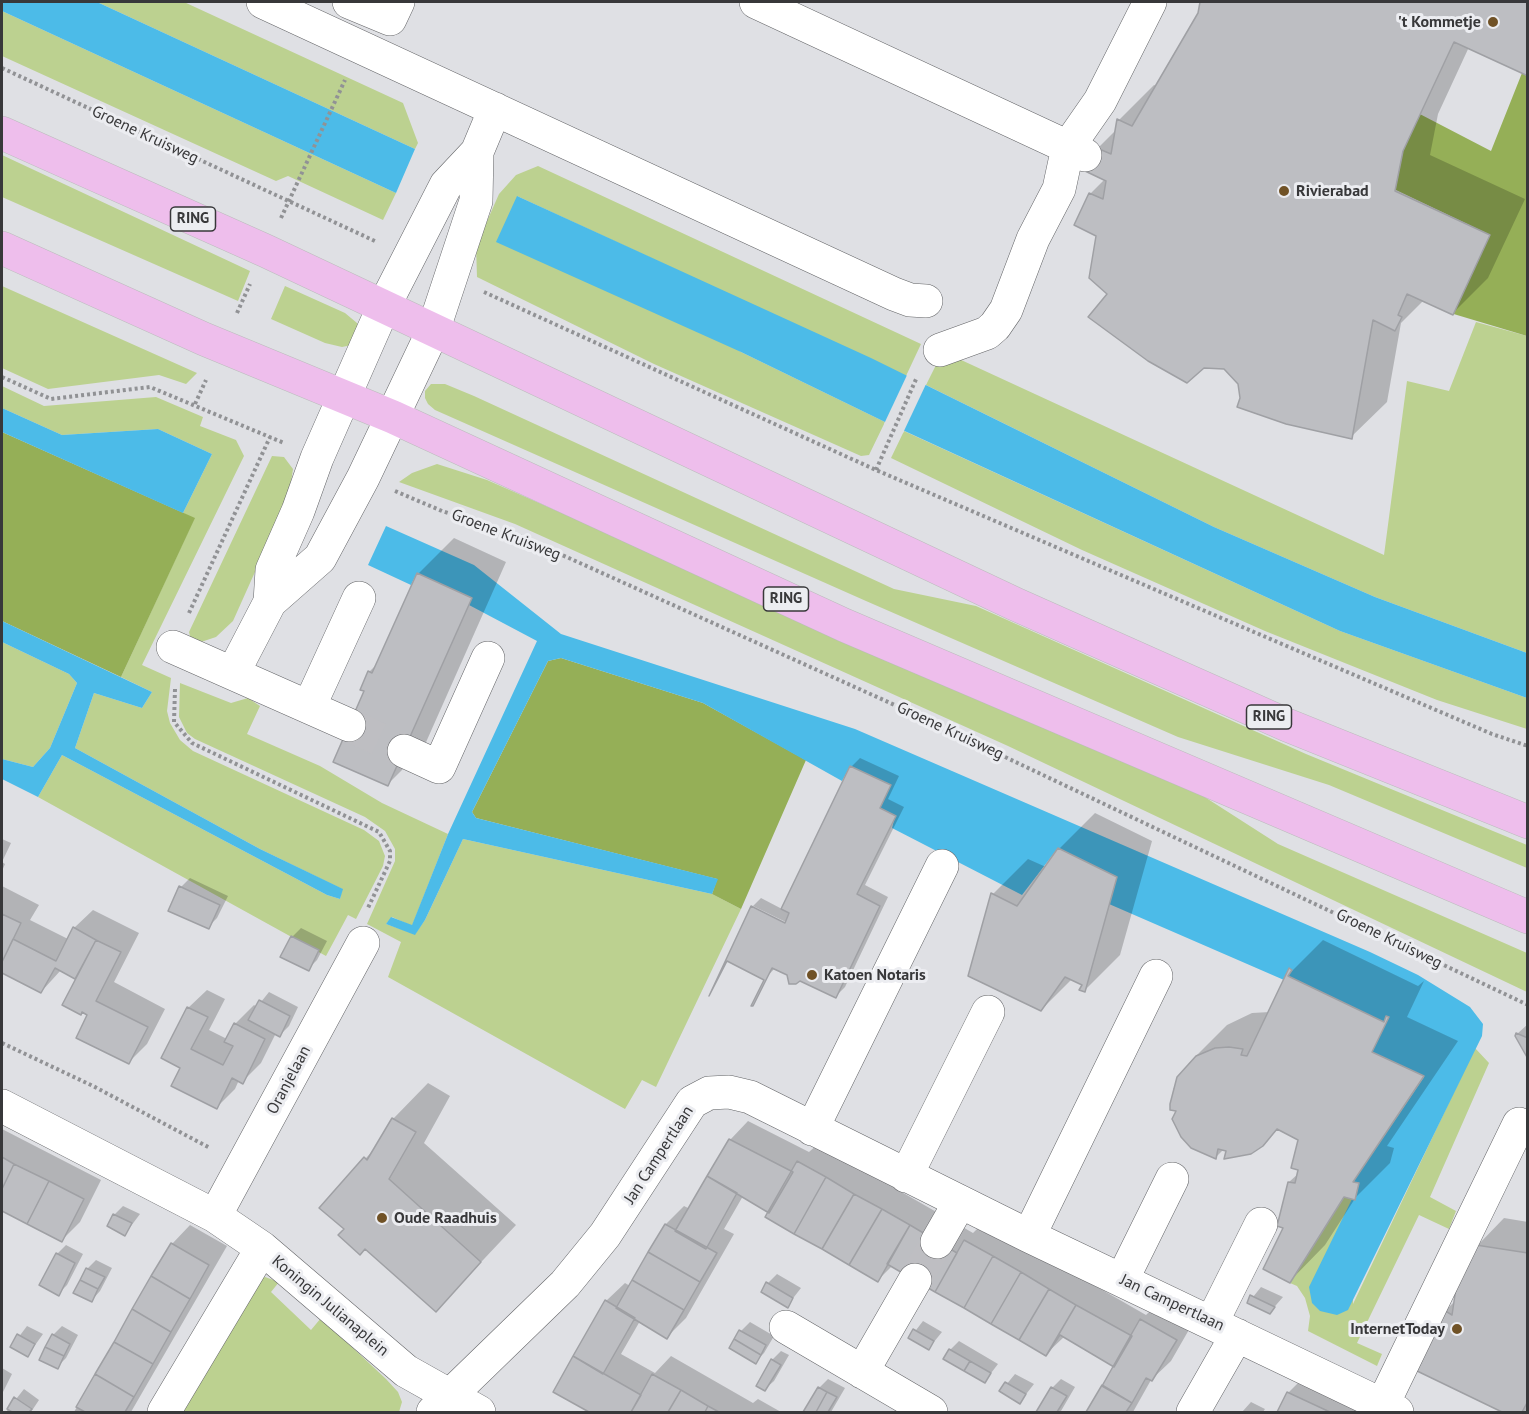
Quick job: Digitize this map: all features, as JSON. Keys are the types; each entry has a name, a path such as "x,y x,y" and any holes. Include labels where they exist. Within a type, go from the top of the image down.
{"main road":[{"name":"RING","path":"2,133 266,251 1026,609 1287,725 1527,822"},
{"name":"RING","path":"2,248 222,346 393,417 844,625 1527,917"}],"street":[{"path":"263,2 894,294 910,300 926,301"},
{"path":"349,2 390,19 398,2"},
{"path":"756,2 1076,151"},
{"path":"930,360 987,333 995,327 1006,310 1033,239 1150,2"},
{"path":"270,602 272,570 298,511 317,458 383,308 446,185 477,152 495,109"},
{"path":"233,673 270,602 320,558 393,417 433,331 476,201 477,152"},
{"path":"309,707 359,598"},
{"path":"173,647 349,725"},
{"path":"404,751 439,767 488,658"},
{"path":"813,1129 942,866"},
{"name":"Oranjelaan","path":"215,1216 363,943"},
{"path":"1029,1236 1156,976"},
{"path":"906,1176 988,1012"},
{"name":"Jan Campertlaan","path":"441,1405 558,1291 605,1236 692,1102 709,1093 729,1092 750,1097 1029,1236 1390,1409 1520,1124"},
{"path":"2,1106 215,1216 262,1248"},
{"path":"1122,1280 1172,1179"},
{"path":"938,1242 960,1202"},
{"path":"1193,1413 1261,1224"},
{"name":"Koningin Julianaplein","path":"164,1413 262,1248 406,1371 441,1405 479,1413"},
{"path":"862,1371 915,1280"},
{"path":"786,1328 931,1413"}],"path":[{"name":"Groene Kruisweg","path":"2,68 409,257"},
{"path":"195,404 332,109"},
{"path":"452,276 876,470 1492,734 1527,746"},
{"path":"876,470 890,435 930,360"},
{"path":"2,377 51,399 150,387 195,404 317,458"},
{"path":"270,436 173,647 176,673 174,722 192,743 379,832 390,851 387,870 354,938 363,943"},
{"name":"Groene Kruisweg","path":"363,478 442,511 520,536 897,706 1527,1005"},
{"path":"2,1043 93,1086 243,1165"}],"green space":[{"path":"97,2 184,2 403,103 418,143 415,149"},
{"path":"2,11 396,193 383,220 288,176 276,181 2,56"},
{"path":"1527,43 1527,336 1447,312 1484,232 1396,190 1396,148 1414,111 1491,151 1522,73"},
{"path":"2,155 250,271 238,301 2,197"},
{"path":"538,166 921,344 906,376 517,196 741,352 885,422 869,455 861,456 654,364 477,277 476,246 499,194 516,175"},
{"path":"2,286 197,373 186,384 159,375 48,389 2,368"},
{"path":"285,286 345,313 357,323 361,328 352,345 342,347 325,343 271,319"},
{"path":"1476,322 1527,336 1527,653 1375,597 1214,527 926,385 938,361 959,359 1384,555 1407,381 1449,391"},
{"path":"431,384 445,384 474,396 894,589 976,606 1306,754 1527,845 1527,868 1329,785 1178,737 866,601 435,410 425,398 425,391"},
{"path":"2,386 44,406 156,397 203,417 200,426 236,440 244,456 142,665 171,678 167,711 170,723 180,740 193,751 364,830 379,841 385,856 383,866 356,919 348,915 326,956 38,797 62,755 327,895 340,899 342,889 260,849 75,748 94,693 142,708 152,692 121,677 194,519 183,513 212,454 158,429 62,435 2,408"},
{"path":"904,431 1340,631 1527,698 1527,729 1437,700 1265,631 1082,550 891,458"},
{"path":"2,432 195,518 121,677 2,621"},
{"path":"272,456 284,457 293,469 289,496 233,621 216,637 192,645 189,632"},
{"path":"437,464 487,480 1200,794 1278,844 1527,953 1527,992 1008,746 515,524 399,482 412,473"},
{"path":"2,642 69,674 77,683 50,748 33,767 2,759"},
{"path":"561,658 703,703 806,760 741,909 712,894 717,879 476,818 472,812 548,661"},
{"path":"180,683 231,703 248,698 260,706 247,734 320,766 382,803 448,834 412,926 392,917 386,924 415,934 425,920 463,839 712,894 741,909 656,1087 642,1080 625,1109 388,977 401,942 367,924 395,861 395,849 385,831 365,817 195,739 187,733 179,717"},
{"path":"1475,1048 1489,1063 1430,1197 1456,1211 1449,1229 1419,1215 1357,1343 1382,1354 1377,1366 1308,1331 1310,1316 1305,1298 1297,1286 1290,1283 1344,1197 1352,1199 1353,1304"},
{"path":"265,1277 279,1282 271,1292 311,1330 321,1318 386,1379 398,1392 402,1402 399,1412 182,1412 259,1279"}],"water":[{"path":"2,2 97,2 415,149 396,193 2,11"},
{"path":"517,196 871,358 1214,527 1375,597 1527,653 1527,698 1340,631 885,422 741,352 496,242"},
{"path":"2,408 62,435 158,429 212,454 183,513 2,432"},
{"path":"386,526 474,565 561,634 855,729 1370,952 1418,975 1470,1007 1483,1024 1482,1036 1348,1310 1337,1315 1320,1311 1312,1303 1309,1287 1352,1199 1355,1199 1359,1183 1353,1182 1424,1077 1372,1052 1389,1017 1386,1016 1384,1022 1288,976 1290,968 1284,980 1109,904 1117,877 1058,848 1022,895 892,828 895,816 880,808 890,785 850,767 842,781 703,703 561,658 548,661 472,812 476,818 718,879 712,894 463,839 425,920 415,935 386,924 391,917 412,925 448,834 537,641 469,605 471,598 417,573 411,585 368,565"},
{"path":"2,621 152,692 142,708 94,693 75,748 260,849 343,889 340,899 327,895 62,755 38,797 2,779 2,759 33,767 50,748 77,683 69,674 2,642"}],"pier":[{"path":"908,373 927,382 903,433 884,424"}],"building":[{"path":"1200,2 1528,2 1528,76 1454,42 1403,151 1395,191 1490,235 1453,315 1407,294 1398,315 1402,317 1395,331 1373,320 1352,439 1286,424 1237,407 1240,398 1238,384 1224,369 1204,368 1187,383 1148,361 1088,317 1107,294 1089,278 1096,236 1074,225 1089,193 1103,199 1106,181 1085,171 1097,148 1111,154 1117,119 1132,126 1198,13"},
{"path":"417,573 472,598 388,786 333,762 364,691 360,690 368,671 372,673"},
{"path":"850,766 891,785 880,808 896,816 857,894 880,906 836,998 800,981 796,984 789,984 787,975 772,968 751,1006 764,980 727,961 709,996 751,906 785,923 789,913 781,909"},
{"path":"1058,848 1117,877 1085,992 1079,990 1082,985 1065,977 1041,1011 968,976 991,893 1017,906"},
{"path":"179,886 220,905 209,929 168,911"},
{"path":"2,914 21,923 2,962"},
{"path":"73,927 96,940 75,979 55,968 41,993 2,973 2,962 13,939 56,961"},
{"path":"291,936 319,950 309,971 280,957"},
{"path":"96,940 121,952 96,1001 148,1027 129,1064 76,1038 87,1015 82,1012 81,1015 62,1005"},
{"path":"1289,968 1292,970 1288,976 1384,1022 1386,1016 1389,1017 1372,1052 1424,1076 1353,1182 1359,1183 1355,1200 1344,1197 1290,1283 1263,1269 1283,1228 1277,1226 1288,1182 1295,1183 1298,1170 1291,1168 1298,1140 1277,1129 1263,1146 1251,1154 1224,1159 1226,1151 1218,1149 1216,1159 1191,1148 1181,1137 1172,1119 1176,1111 1170,1110 1177,1077 1196,1056 1215,1048 1229,1047 1243,1049 1241,1055 1247,1056"},
{"path":"259,1000 290,1016 280,1037 248,1020"},
{"path":"187,1007 208,1017 191,1049 223,1065 233,1046 224,1042 234,1023 265,1039 243,1084 232,1078 217,1109 171,1086 180,1068 161,1058"},
{"path":"1516,1033 1528,1038 1528,1059 1515,1036"},
{"name":"Oude Raadhuis","path":"392,1118 416,1132 389,1179 481,1262 436,1312 365,1249 360,1255 338,1235 344,1229 319,1208 364,1157 367,1160"},
{"path":"729,1139 793,1172 769,1213 707,1176"},
{"path":"2,1157 14,1164 2,1189"},
{"path":"797,1161 826,1177 794,1234 765,1217"},
{"path":"14,1164 49,1181 27,1224 2,1211 2,1189"},
{"path":"707,1176 737,1193 706,1249 675,1231"},
{"path":"826,1177 854,1194 822,1249 794,1234"},
{"path":"49,1181 84,1199 62,1242 27,1224"},
{"path":"854,1194 882,1209 849,1265 822,1249"},
{"path":"882,1209 910,1225 878,1282 849,1265"},
{"path":"113,1214 132,1223 125,1236 107,1226"},
{"path":"665,1224 717,1253 700,1282 648,1252"},
{"path":"910,1225 957,1253 935,1292 887,1264"},
{"path":"964,1240 993,1256 964,1308 935,1292"},
{"path":"171,1243 209,1265 190,1299 151,1276"},
{"path":"1476,1245 1528,1253 1528,1401 1522,1412 1502,1412 1415,1370 1444,1310 1452,1315 1456,1288"},
{"path":"648,1252 700,1282 684,1310 632,1280"},
{"path":"56,1253 75,1263 59,1296 39,1285"},
{"path":"993,1256 1021,1272 991,1324 964,1308"},
{"path":"86,1268 105,1277 98,1289 80,1280"},
{"path":"1021,1272 1049,1289 1019,1340 991,1324"},
{"path":"151,1276 190,1299 171,1332 132,1309"},
{"path":"80,1280 98,1289 92,1302 73,1293"},
{"path":"632,1280 684,1310 667,1339 616,1308"},
{"path":"766,1282 793,1298 788,1308 761,1292"},
{"path":"1049,1289 1076,1305 1046,1356 1019,1340"},
{"path":"1250,1295 1275,1307 1270,1314 1247,1303"},
{"path":"605,1300 635,1318 603,1374 573,1356"},
{"path":"1076,1305 1132,1336 1114,1367 1060,1335 1046,1356"},
{"path":"132,1309 171,1332 153,1364 114,1342"},
{"path":"1140,1319 1177,1340 1152,1381 1146,1378 1132,1403 1102,1386"},
{"path":"913,1329 934,1341 929,1350 908,1338"},
{"path":"739,1330 766,1345 761,1355 734,1339"},
{"path":"17,1334 35,1344 28,1357 10,1347"},
{"path":"52,1334 70,1344 64,1356 45,1347"},
{"path":"734,1339 761,1355 756,1364 729,1348"},
{"path":"114,1342 153,1364 134,1397 95,1374"},
{"path":"45,1347 64,1356 58,1369 39,1360"},
{"path":"949,1349 970,1361 964,1371 943,1359"},
{"path":"573,1356 641,1395 631,1412 589,1412 553,1392"},
{"path":"771,1359 781,1365 765,1391 756,1386"},
{"path":"970,1361 991,1373 985,1383 964,1371"},
{"path":"95,1374 134,1397 125,1412 85,1412 76,1407"},
{"path":"652,1374 681,1390 668,1412 631,1412"},
{"path":"1005,1382 1026,1394 1020,1404 999,1391"},
{"path":"1102,1385 1132,1403 1126,1412 1086,1412"},
{"path":"818,1387 827,1392 816,1412 803,1412"},
{"path":"1051,1387 1067,1396 1057,1412 1036,1412"},
{"path":"681,1390 708,1406 705,1412 668,1412"},
{"path":"827,1392 837,1397 828,1412 816,1412"},
{"path":"1287,1392 1330,1412 1277,1412"},
{"path":"14,1397 32,1409 29,1412 12,1412 7,1409"},
{"path":"708,1406 719,1412 705,1412"}],"tunnel":[{"path":"349,725 404,751"},
{"path":"915,1280 937,1242"}],"place":[{"name":"'t Kommetje","path":"1493,22"},
{"name":"Rivierabad","path":"1284,191"},
{"name":"Katoen Notaris","path":"812,975"},
{"name":"Oude Raadhuis","path":"382,1218"},
{"name":"InternetToday","path":"1457,1329"}]}
